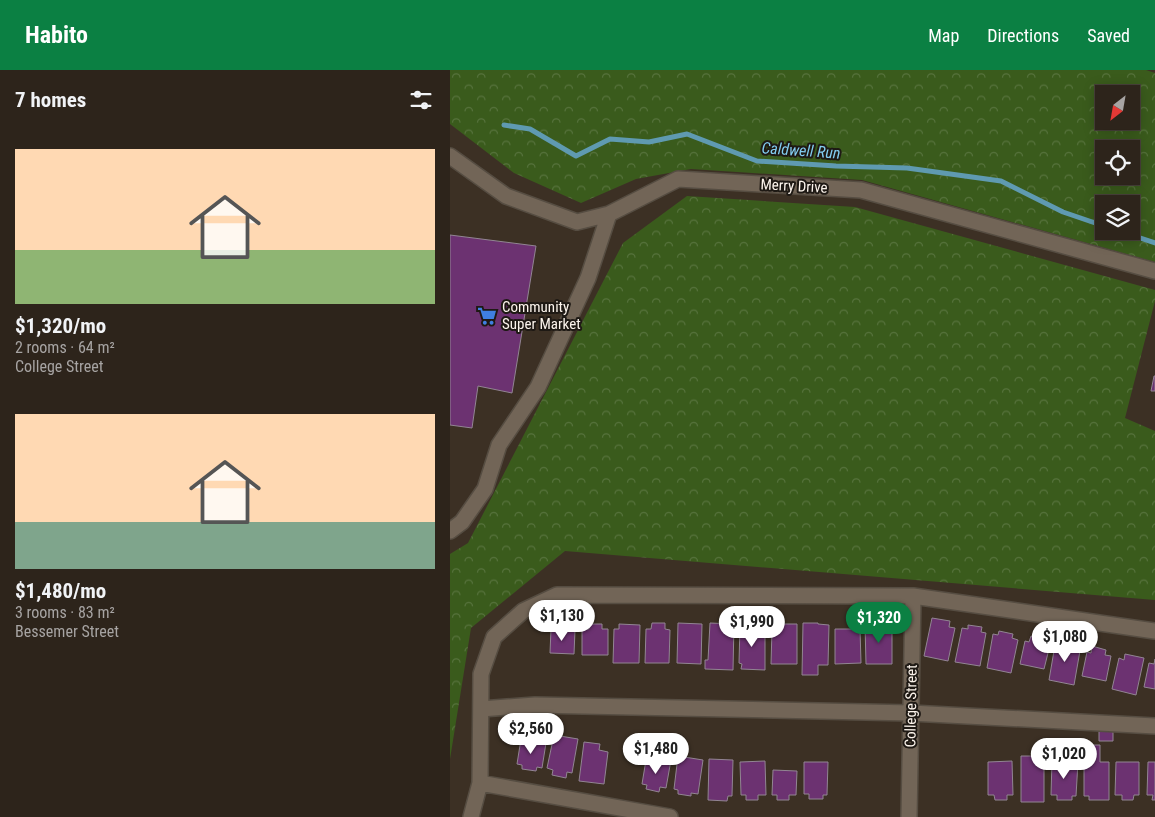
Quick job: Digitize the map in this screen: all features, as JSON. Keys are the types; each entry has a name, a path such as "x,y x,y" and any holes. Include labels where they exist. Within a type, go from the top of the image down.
{"street":[{"name":"Merry Drive","path":"450,156 506,196 577,222 609,214 678,179 861,190 1155,270"},
{"path":"450,531 462,522 485,489 499,445 538,387 588,278 609,214"},
{"path":"471,817 480,783 482,674 494,637 523,611 557,595 912,596 1155,630"},
{"name":"College Street","path":"909,817 912,596"},
{"path":"481,709 535,705 910,713 1155,726"},
{"path":"480,783 670,817"}],"green space":[{"path":"450,70 1146,70 1155,73 1155,262 862,180 691,169 636,179 581,203 514,173 450,124"},
{"path":"687,196 855,207 1155,290 1155,301 1125,418 1155,431 1155,600 565,551 471,628 450,759 450,554 468,543 623,243"}],"building":[{"name":"Community Super Market","path":"450,235 536,246 512,393 478,386 472,428 450,425"},
{"path":"1154,376 1155,391 1151,391"},
{"path":"932,618 950,621 949,627 955,628 948,661 924,656"},
{"path":"652,623 665,623 665,629 670,630 669,663 645,663 646,629 651,629"},
{"path":"678,623 702,624 701,664 677,663"},
{"path":"710,623 734,624 733,670 705,669 705,660 708,660"},
{"path":"803,623 829,625 828,665 818,665 818,675 802,675"},
{"path":"892,623 892,664 866,664 865,624"},
{"path":"589,624 602,624 602,629 608,629 608,655 582,655 582,629 589,629"},
{"path":"619,624 640,625 639,663 613,663 614,629 619,629"},
{"path":"777,624 797,624 797,664 771,664 772,630 777,630"},
{"path":"740,625 755,625 755,628 765,628 765,670 741,669 742,664 739,663"},
{"path":"968,625 982,627 981,632 986,633 980,666 955,662 962,628 968,629"},
{"path":"551,629 575,630 574,654 550,653"},
{"path":"835,629 860,629 861,663 835,664"},
{"path":"999,631 1013,634 1012,638 1018,640 1011,673 987,668 993,634 998,635"},
{"path":"1031,636 1047,639 1046,644 1050,645 1044,669 1020,664 1025,641 1029,642"},
{"path":"1061,641 1081,645 1074,685 1049,680 1055,645 1060,646"},
{"path":"1092,646 1106,650 1105,655 1111,656 1106,681 1082,676 1087,652 1091,653"},
{"path":"1125,654 1144,658 1136,695 1112,689 1119,658 1124,660"},
{"path":"1155,659 1155,689 1144,687 1149,663 1154,664"},
{"path":"1099,730 1113,731 1113,741 1099,741"},
{"path":"554,735 578,739 572,773 567,772 566,778 552,775 553,770 547,768"},
{"path":"521,739 546,743 542,768 537,767 536,771 522,769 522,765 517,764"},
{"path":"584,742 600,744 599,750 608,752 604,784 579,781"},
{"path":"1084,745 1100,745 1100,762 1109,762 1109,800 1089,800 1089,796 1084,796"},
{"path":"678,756 703,760 698,794 691,793 691,796 678,794 678,790 674,789"},
{"path":"1021,756 1044,756 1044,802 1021,802"},
{"path":"661,758 671,760 666,788 660,787 659,792 646,789 647,785 642,784 646,760 660,763"},
{"path":"709,759 733,760 732,796 728,796 727,801 708,800"},
{"path":"765,761 766,795 758,795 758,800 746,800 746,795 741,795 740,762"},
{"path":"1012,761 1013,795 1007,795 1007,800 995,800 994,795 988,795 988,762"},
{"path":"1052,761 1078,762 1076,796 1072,796 1072,800 1057,800 1057,795 1051,795"},
{"path":"804,762 828,762 827,795 823,795 823,799 809,799 809,794 804,794"},
{"path":"1116,762 1139,762 1139,795 1134,795 1133,800 1122,800 1122,795 1115,795"},
{"path":"1148,762 1155,762 1155,800 1152,800 1153,795 1147,795"},
{"path":"773,770 797,771 796,795 789,795 789,800 777,800 777,795 772,795"}],"waterway":[{"name":"Caldwell Run","path":"504,125 530,129 576,156 610,139 649,142 687,134 757,161 907,168 1001,181 1063,212 1095,223"},
{"name":"Caldwell Run","path":"1140,238 1155,243"}],"place":[{"name":"Community Super Market","path":"487,316"}]}
